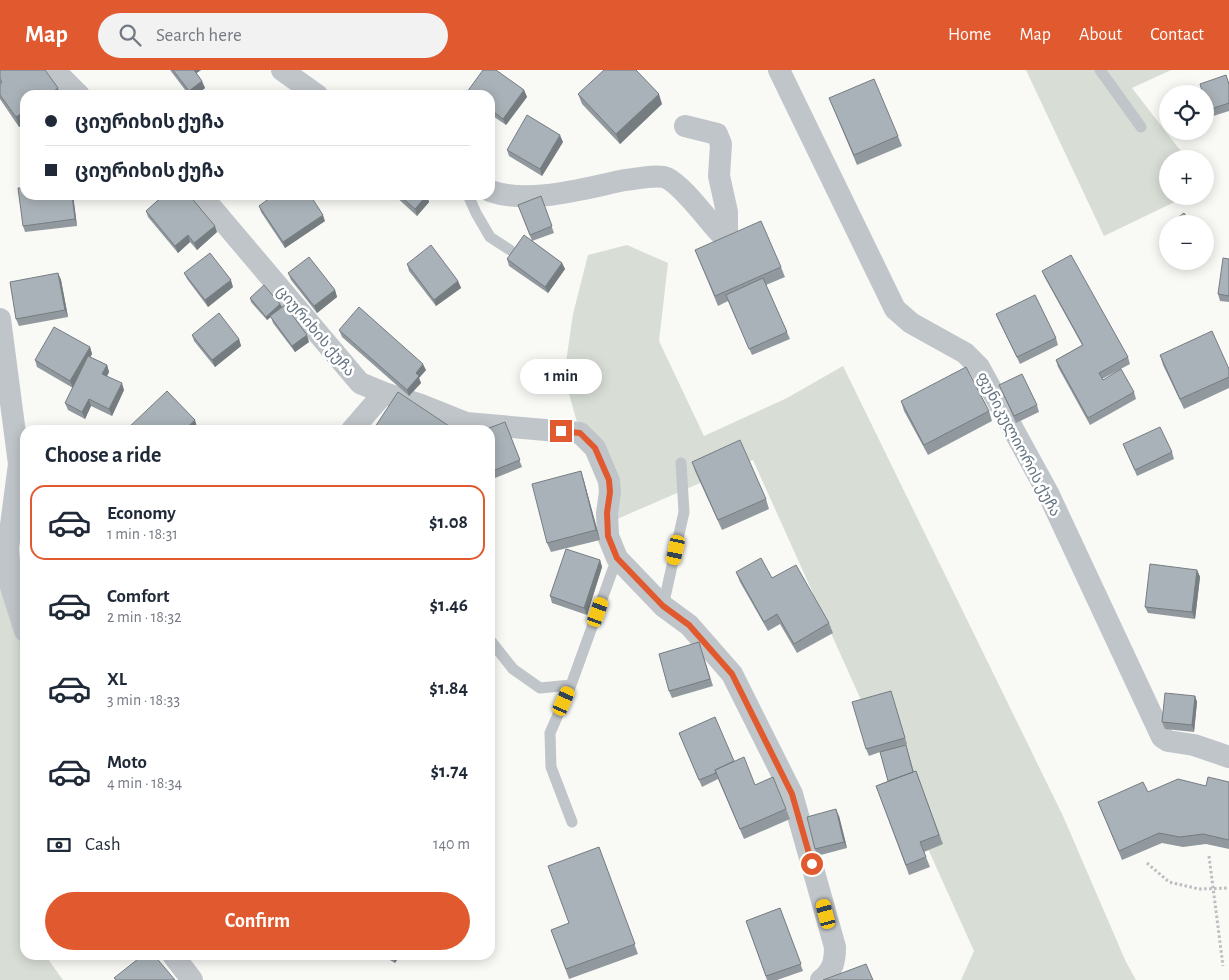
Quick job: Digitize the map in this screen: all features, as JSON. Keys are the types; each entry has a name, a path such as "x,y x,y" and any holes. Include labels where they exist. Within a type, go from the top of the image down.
{"street":[{"path":"54,70 74,90"},
{"path":"282,70 310,90"},
{"name":"ფუნიკულიორის ქუჩა","path":"778,70 895,309 911,323 965,353 979,367 1048,494 1162,738 1168,741 1194,745 1229,756"},
{"path":"495,193 534,197 642,177 666,178 684,192 720,233 727,231 727,212 719,176 721,144 717,134 685,126"},
{"name":"ციურიხის ქუჩა","path":"205,200 360,383 466,423 489,425"},
{"path":"0,319 19,464 8,548 11,588 20,616"},
{"path":"356,425 384,393"},
{"name":"ციურიხის ქუჩა","path":"495,426 580,433 595,448 609,480 608,536 617,558 663,606 689,625 732,674 792,794 835,947 835,962 827,975 821,980"},
{"path":"177,960 192,980"}],"lane":[{"path":"1100,70 1141,127"},
{"path":"470,200 490,237 510,250"},
{"path":"663,606 684,512 681,463"},
{"path":"572,822 551,767 550,733 571,685 617,558"},
{"path":"495,646 513,669 540,688 571,685"}],"path":[{"path":"1209,856 1223,966"},
{"path":"1147,863 1169,882 1198,889 1229,888"}],"shaded area":[{"path":"1026,70 1171,70 1132,88 1159,123 1159,140 1172,140 1180,150 1159,150 1159,205 1168,205 1104,236"},
{"path":"627,245 668,263 659,341 704,436 787,398 843,366 1063,816 1126,962 1136,980 961,980 974,951 753,460 608,523 610,492 580,433 564,376 573,314 588,255"},
{"path":"0,548 20,614 20,960 49,960 63,980 0,980"}],"building":[{"path":"0,70 45,70 58,88 55,90 20,90 20,114 16,117 0,95 0,84 2,82"},
{"path":"173,70 194,70 202,81 188,90"},
{"path":"483,70 496,70 524,90 503,119 495,113 495,90 468,90"},
{"path":"604,70 636,70 659,94 616,134 578,94"},
{"path":"1226,75 1229,84 1229,103 1214,108 1214,85 1200,84"},
{"path":"874,79 898,136 854,155 829,98"},
{"path":"527,115 560,135 540,169 507,150"},
{"path":"18,188 20,188 20,200 73,200 75,219 23,226"},
{"path":"541,196 552,226 530,235 518,205"},
{"path":"158,200 193,200 215,226 194,243 188,235 175,246 146,211"},
{"path":"267,200 313,200 323,215 283,242 259,206"},
{"path":"405,200 423,200 415,209"},
{"path":"761,221 781,267 715,296 695,250"},
{"path":"524,235 562,263 545,287 507,259"},
{"path":"431,245 458,281 434,300 407,264"},
{"path":"210,253 231,280 205,300 184,273"},
{"path":"1071,255 1128,357 1099,373 1103,380 1121,369 1134,392 1088,418 1056,360 1083,345 1042,271"},
{"path":"309,257 335,290 314,306 288,273"},
{"path":"1223,258 1229,259 1229,296 1218,294"},
{"path":"58,273 65,310 16,319 10,282"},
{"path":"763,278 787,332 749,349 726,295"},
{"path":"264,285 280,304 266,317 250,298"},
{"path":"1035,295 1056,338 1017,357 996,314"},
{"path":"285,305 307,335 292,346 270,316"},
{"path":"359,307 423,364 416,373 419,376 407,390 339,330"},
{"path":"219,313 239,339 212,360 192,335"},
{"path":"54,327 90,347 70,381 35,360"},
{"path":"1212,331 1229,369 1229,377 1180,399 1160,355"},
{"path":"88,356 107,365 102,374 122,383 109,409 89,399 82,412 65,403"},
{"path":"966,367 989,411 924,445 901,401"},
{"path":"1022,374 1037,405 1014,416 999,385"},
{"path":"167,391 195,420 190,425 131,425"},
{"path":"398,392 448,425 376,425"},
{"path":"505,422 520,460 495,470 495,426"},
{"path":"1160,427 1172,452 1135,470 1123,444"},
{"path":"740,440 766,499 718,520 692,462"},
{"path":"581,471 596,530 547,543 532,484"},
{"path":"566,549 600,560 584,608 550,596"},
{"path":"761,558 772,578 796,565 829,623 794,644 777,614 764,622 736,572"},
{"path":"1150,564 1197,570 1192,612 1145,607"},
{"path":"699,642 710,679 669,691 659,654"},
{"path":"891,691 905,738 866,749 852,702"},
{"path":"1165,693 1195,696 1192,725 1162,722"},
{"path":"715,717 734,761 715,770 716,773 699,780 679,733"},
{"path":"906,745 913,772 888,781 880,752"},
{"path":"744,757 755,785 773,777 786,809 740,829 715,770"},
{"path":"916,771 939,835 920,842 926,857 906,865 876,786"},
{"path":"1208,777 1229,782 1229,840 1203,834 1180,837 1159,833 1119,851 1098,802 1143,782 1148,792 1178,779 1206,786"},
{"path":"836,809 844,842 815,849 807,817"},
{"path":"599,847 635,944 566,969 551,930 569,923 548,866"},
{"path":"780,908 801,964 766,976 746,921"},
{"path":"137,960 158,960 175,980 116,980 114,978"},
{"path":"866,964 873,980 823,980"}],"route":[{"path":"561,431 580,433 595,448 609,480 608,536 617,558 663,606 689,625 732,674 792,794 812,864"}]}
